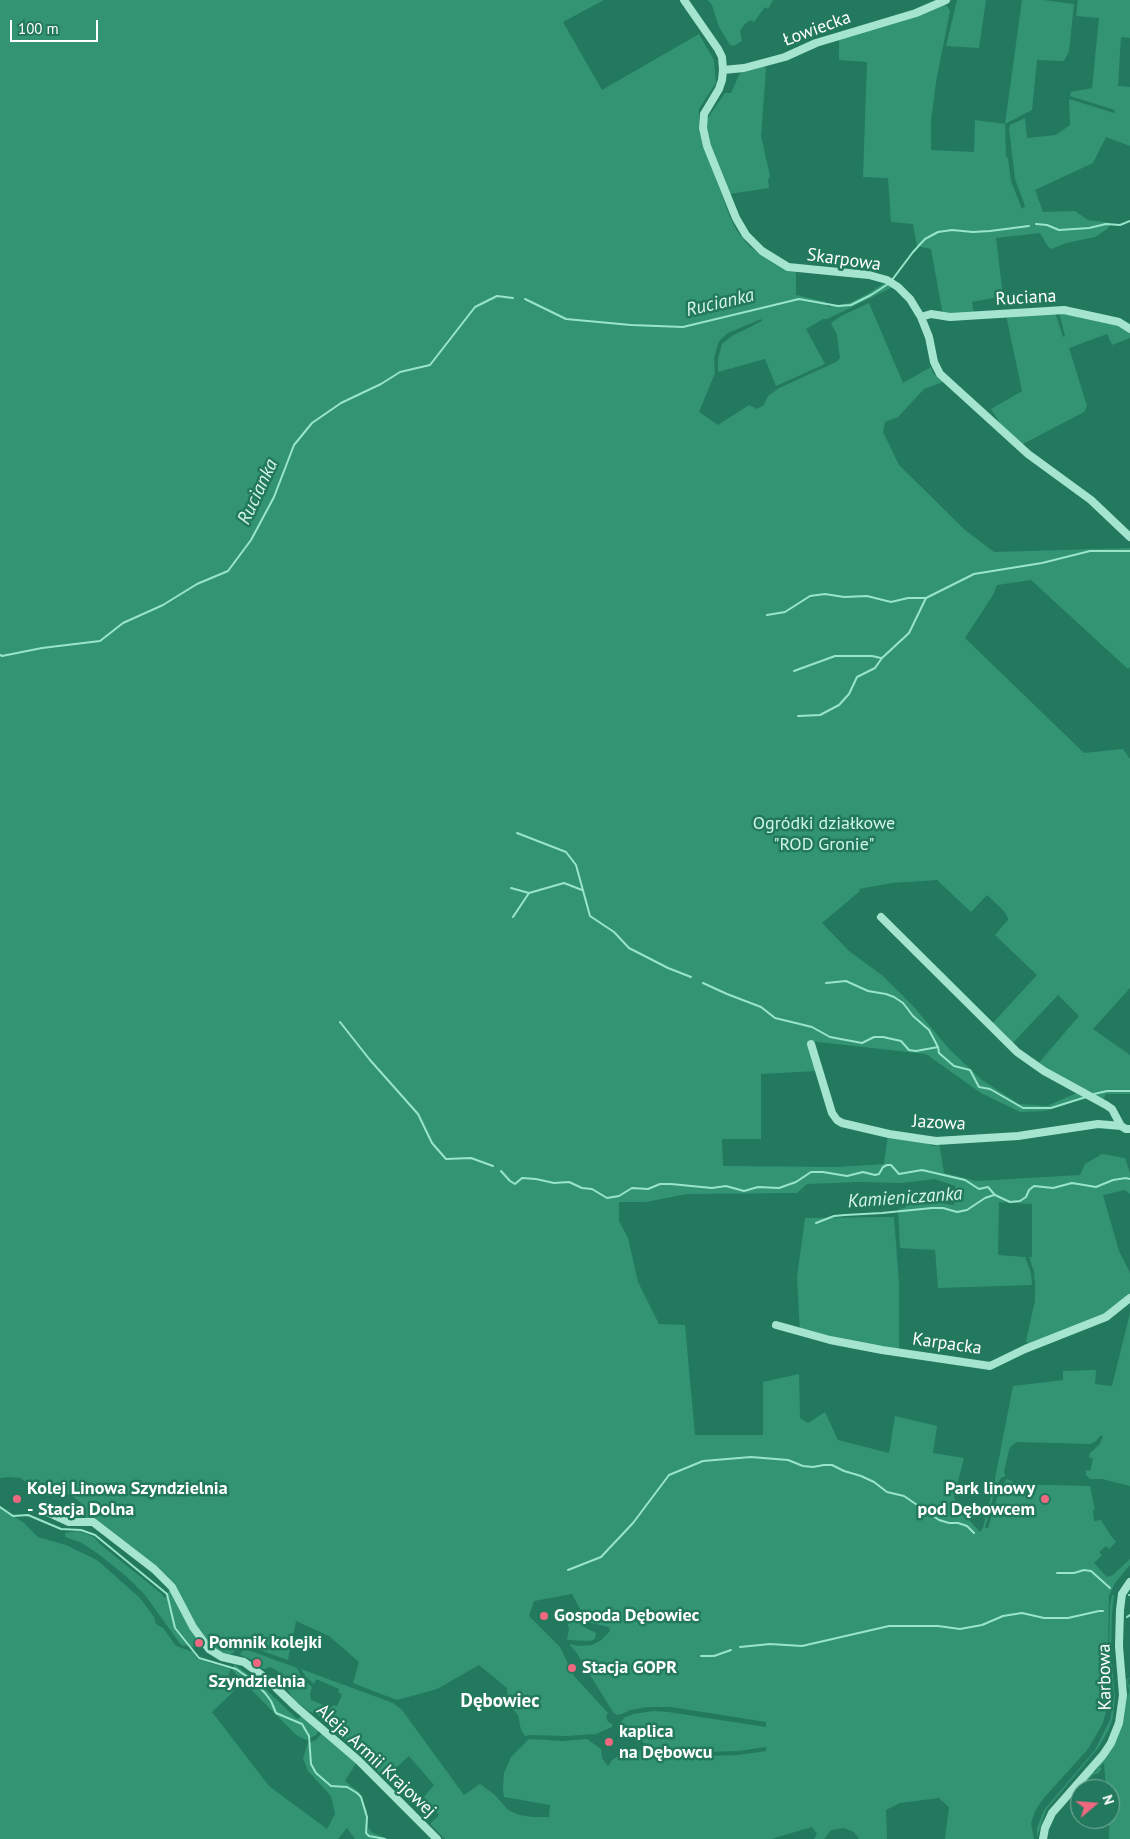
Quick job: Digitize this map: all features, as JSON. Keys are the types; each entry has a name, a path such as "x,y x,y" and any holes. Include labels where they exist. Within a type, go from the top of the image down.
{"street":[{"path":"684,0 718,49 722,57 724,70"},
{"name":"Łowiecka","path":"724,70 750,67 785,57 816,43 916,13 946,0"},
{"name":"Skarpowa","path":"724,70 719,89 704,114 703,128 707,146 736,218 746,235 762,251 788,266 869,275 887,280 904,292 921,316 929,337 934,362 940,374 1028,454 1091,500 1130,536"},
{"name":"Ruciana","path":"921,316 931,314 950,316 1064,310 1119,322 1130,329"},
{"path":"881,917 1017,1052 1039,1068 1112,1109 1121,1126"},
{"name":"Jazowa","path":"812,1044 832,1113 842,1123 889,1134 936,1141 1018,1136 1098,1124 1121,1126 1130,1129"},
{"name":"Karpacka","path":"776,1325 830,1340 882,1350 990,1366 1025,1348 1106,1317 1130,1298"},
{"name":"Aleja Armii Krajowej","path":"45,1512 69,1522 89,1521 98,1525 154,1569 172,1587 194,1627 209,1649 222,1657 244,1662 267,1679 295,1706 358,1760 437,1839"},
{"name":"Karbowa","path":"1043,1839 1045,1828 1052,1813 1103,1756 1111,1743 1119,1723 1123,1695 1119,1646 1120,1610 1122,1594 1130,1582"}],"green space":[{"name":"Ogródki działkowe \"ROD Gronie\"","path":"0,0 604,0 563,22 602,90 699,34 714,60 716,83 699,109 699,125 704,147 737,231 749,246 760,254 783,268 796,270 796,295 826,302 828,307 850,303 886,282 891,284 891,288 827,319 823,319 806,329 825,364 776,386 765,359 718,372 718,359 722,344 732,336 762,321 761,319 728,333 718,344 714,358 715,373 699,412 718,425 749,405 757,409 764,405 768,396 779,388 836,362 840,358 837,335 831,323 841,316 869,303 903,383 931,367 933,373 943,382 924,389 898,417 885,422 883,432 899,465 965,530 994,552 1130,548 1130,667 1128,669 1031,580 997,585 993,595 965,638 1084,753 1123,749 1130,759 1130,988 1093,1029 1130,1055 1130,1094 1106,1094 1102,1101 1037,1065 1079,1016 1058,995 1011,1045 991,1025 1037,975 995,935 1008,918 1004,911 987,895 971,912 937,880 892,883 859,889 860,891 822,923 849,951 883,976 914,1007 949,1049 982,1080 1019,1104 1047,1106 1079,1092 1089,1097 1045,1111 1020,1112 981,1093 926,1054 809,1041 817,1071 761,1074 761,1139 722,1139 723,1166 838,1167 884,1164 888,1135 928,1142 932,1146 936,1146 939,1143 944,1173 976,1181 1080,1175 1085,1164 1102,1154 1125,1158 1130,1173 1130,1194 1125,1190 1103,1195 1119,1251 1130,1273 1130,1295 1104,1316 1028,1344 1026,1341 1035,1301 1034,1271 1029,1257 1032,1257 1032,1204 999,1202 998,1255 1025,1257 1031,1273 1032,1285 938,1288 935,1250 900,1248 898,1209 905,1208 907,1199 954,1205 955,1186 935,1179 902,1183 807,1184 797,1193 687,1194 646,1202 619,1202 619,1221 628,1238 638,1282 659,1324 685,1325 695,1435 763,1435 763,1382 799,1374 800,1418 808,1423 825,1412 838,1440 889,1453 895,1416 937,1426 933,1453 964,1458 954,1497 962,1512 980,1532 983,1528 994,1484 1013,1386 1063,1380 1063,1371 1096,1370 1095,1384 1112,1386 1130,1313 1130,1486 1102,1479 1090,1479 1086,1475 1086,1470 1090,1471 1093,1459 1089,1457 1090,1453 1100,1444 1103,1436 1100,1436 1090,1444 1017,1442 1009,1450 1004,1472 1005,1476 1001,1478 996,1486 985,1528 988,1528 1000,1488 1007,1479 1013,1482 1013,1484 1090,1486 1095,1510 1093,1510 1094,1521 1101,1520 1116,1542 1109,1549 1106,1546 1099,1552 1102,1555 1094,1563 1107,1577 1113,1575 1130,1559 1130,1565 1115,1583 1109,1596 1108,1652 1102,1653 1108,1690 1107,1708 1103,1723 1088,1749 1043,1799 1035,1811 1031,1824 1034,1839 945,1839 949,1807 939,1798 900,1803 886,1810 887,1839 859,1839 854,1832 844,1828 831,1830 824,1839 814,1839 817,1834 812,1827 771,1839 445,1839 430,1824 439,1815 424,1797 434,1785 409,1756 385,1778 317,1714 310,1712 293,1699 278,1671 270,1667 261,1668 261,1663 240,1655 242,1651 248,1650 297,1668 303,1680 312,1687 311,1700 331,1708 333,1705 337,1706 342,1695 338,1692 339,1689 316,1679 314,1684 301,1669 393,1703 402,1710 464,1795 480,1784 495,1795 508,1810 519,1815 532,1817 549,1817 550,1805 504,1797 503,1789 504,1773 511,1757 529,1739 562,1741 587,1739 601,1749 602,1758 608,1766 612,1760 627,1750 648,1750 662,1753 705,1756 739,1755 766,1751 766,1747 738,1751 705,1752 664,1750 653,1747 636,1739 623,1726 621,1722 625,1717 634,1714 653,1711 668,1712 766,1727 766,1722 671,1707 648,1707 630,1710 617,1715 613,1712 576,1652 569,1644 579,1646 592,1645 600,1641 610,1631 609,1627 587,1622 572,1594 534,1601 529,1616 560,1647 574,1676 608,1713 606,1717 608,1722 612,1724 612,1727 596,1734 525,1736 521,1730 518,1715 510,1706 508,1707 507,1688 479,1665 437,1689 397,1700 373,1691 353,1683 359,1662 329,1636 296,1621 288,1660 245,1645 238,1647 227,1656 211,1648 155,1567 107,1528 85,1518 82,1504 75,1498 59,1489 39,1489 36,1485 21,1478 0,1478"},
{"path":"708,0 773,0 768,9 765,7 754,22 750,20 744,25 740,31 742,41 734,46 730,45 719,27 712,5"},
{"path":"957,0 986,0 979,48 946,46"},
{"path":"1022,0 1043,0 1074,4 1069,51 1064,61 1037,60 1032,110 1005,124"},
{"path":"1078,0 1130,0 1130,38 1121,37 1118,86 1130,87 1130,146 1106,137 1093,163 1035,190 1043,212 1075,211 1088,220 1111,223 1107,229 1095,237 1066,243 1051,249 1040,233 996,238 1003,296 972,302 974,314 943,315 931,249 917,246 913,224 891,222 888,178 863,177 867,62 839,60 839,38 944,5 947,6 950,11 936,82 931,121 931,150 974,152 975,120 1005,124 1006,157 1008,158 1011,181 1022,209 1025,206 1015,179 1010,125 1025,118 1027,138 1056,135 1070,125 1069,99 1114,113 1115,110 1070,96 1071,92 1092,88 1099,18 1076,16"},
{"path":"764,66 766,69 761,136 770,176 768,180 769,188 729,194 709,144 705,122 725,93 731,93 740,73"},
{"path":"1055,312 1063,337 1065,336 1059,312 1118,323 1130,331 1130,338 1112,345 1107,334 1069,348 1087,406 1084,412 1021,445 1001,425 991,409 1022,391 1006,315"},
{"path":"894,1217 899,1284 899,1348 896,1350 800,1331 797,1277 805,1218"},
{"path":"0,1508 24,1523 38,1537 66,1545 97,1560 140,1598 154,1617 156,1624 163,1628 176,1646 193,1652 197,1659 230,1669 227,1677 234,1691 212,1712 269,1786 327,1829 335,1814 331,1796 308,1771 303,1758 308,1743 316,1740 323,1732 357,1762 345,1781 360,1793 367,1811 368,1828 373,1833 388,1839 355,1839 347,1828 338,1839 0,1839"},
{"path":"78,1531 94,1537 101,1545 165,1598 170,1589 204,1646 199,1648 181,1645 145,1595 126,1576 80,1542 65,1537 65,1533"},
{"path":"1112,1595 1114,1595 1111,1655 1115,1697 1113,1717 1099,1747 1070,1779 1095,1750 1110,1720 1114,1697 1109,1650"},
{"path":"576,1611 584,1627 596,1633 595,1639 590,1641 567,1640 569,1629 566,1617"},
{"path":"234,1664 256,1680 297,1719 303,1716 319,1729 316,1735 306,1740 296,1735 233,1671"},
{"path":"1130,1678 1127,1682 1130,1684 1130,1839 1109,1839 1109,1829 1120,1829 1120,1779 1105,1779 1104,1763 1100,1767 1102,1769 1097,1774 1087,1779 1104,1759 1108,1757 1107,1754 1121,1726 1126,1697 1129,1693 1125,1680"},
{"path":"1070,1779 1046,1810 1037,1837 1037,1828 1044,1810"}],"waterway":[{"name":"Rucianka","path":"1036,224 1047,225 1059,230 1089,228 1106,224 1120,225 1130,221"},
{"name":"Rucianka","path":"892,280 925,239 938,232 952,230 990,231 1029,226"},
{"name":"Rucianka","path":"525,299 566,319 631,325 683,327 799,299 838,306 851,305 888,284"},
{"name":"Rucianka","path":"0,655 100,641 123,623 163,605 197,584 228,571 251,540 274,497 294,445 312,423 341,403 381,384 400,372 430,365 475,307 497,296 513,298"},
{"path":"767,615 785,612 810,596 825,594 844,597 867,596 891,602 908,598 926,598 974,574 1042,563 1090,551 1130,551"},
{"path":"798,716 820,715 839,705 849,694 857,677 875,668 882,658 909,633 926,598"},
{"path":"794,671 835,656 872,656 881,658"},
{"path":"517,833 566,852 576,865 590,916 614,932 629,948 668,968 691,977"},
{"path":"511,888 529,893 564,883 582,890"},
{"path":"513,917 529,893"},
{"path":"826,983 846,981 868,991 894,997 903,1003 913,1016 929,1030 938,1047"},
{"path":"703,983 761,1007 775,1018 812,1027 830,1037 862,1043 874,1037 883,1037 901,1041 909,1050 916,1051 938,1047 939,1053 954,1066 970,1070 979,1087 990,1089 1023,1108 1051,1108 1086,1097"},
{"name":"Kamieniczanka","path":"340,1022 370,1060 418,1114 432,1143 446,1159 471,1158 493,1166"},
{"path":"1094,1094 1107,1091 1130,1091"},
{"name":"Kamieniczanka","path":"501,1171 515,1184 522,1178 554,1183 569,1182 582,1188 592,1189 607,1198 619,1196 632,1188 648,1189 660,1184 712,1188 726,1186 744,1191 758,1187 779,1188 796,1182 811,1172 847,1176 863,1172 875,1175 879,1174 883,1167 887,1165 891,1165 899,1174 922,1170 965,1180 979,1189 988,1187 995,1195 1010,1202 1020,1201 1026,1197 1029,1190 1034,1186 1053,1188 1072,1183 1096,1187 1113,1180 1130,1179"},
{"name":"Kamieniczanka","path":"816,1223 834,1216 932,1208 943,1208 957,1212 967,1210 985,1198 994,1195"},
{"path":"568,1570 601,1557 633,1523 669,1475 703,1461 751,1457 788,1460 803,1466 813,1467 832,1465 874,1482 887,1492 904,1496 939,1520 967,1526 974,1533"},
{"path":"0,1507 13,1516 28,1515 61,1529 81,1530 95,1535 167,1594 175,1628 199,1658 236,1669 252,1680 265,1693 276,1713 302,1724 309,1736 311,1764 316,1773 331,1786 347,1787 357,1793 361,1797 367,1817 366,1833 369,1836 385,1839"},
{"path":"1057,1573 1091,1571 1110,1588"},
{"path":"740,1647 770,1644 802,1646 889,1626 938,1626 960,1629 982,1625 1003,1616 1022,1613 1044,1618 1068,1618 1103,1611"},
{"path":"701,1656 714,1656 731,1650"}],"place":[{"name":"Kolej Linowa Szyndzielnia - Stacja Dolna","path":"17,1499"},
{"name":"Park linowy pod Dębowcem","path":"1045,1499"},
{"name":"Gospoda Dębowiec","path":"544,1616"},
{"name":"Pomnik kolejki","path":"199,1643"},
{"name":"Szyndzielnia","path":"257,1663"},
{"name":"Stacja GOPR","path":"572,1668"},
{"name":"kaplica na Dębowcu","path":"609,1742"}],"district":[{"name":"Dębowiec","path":"500,1702"}]}
